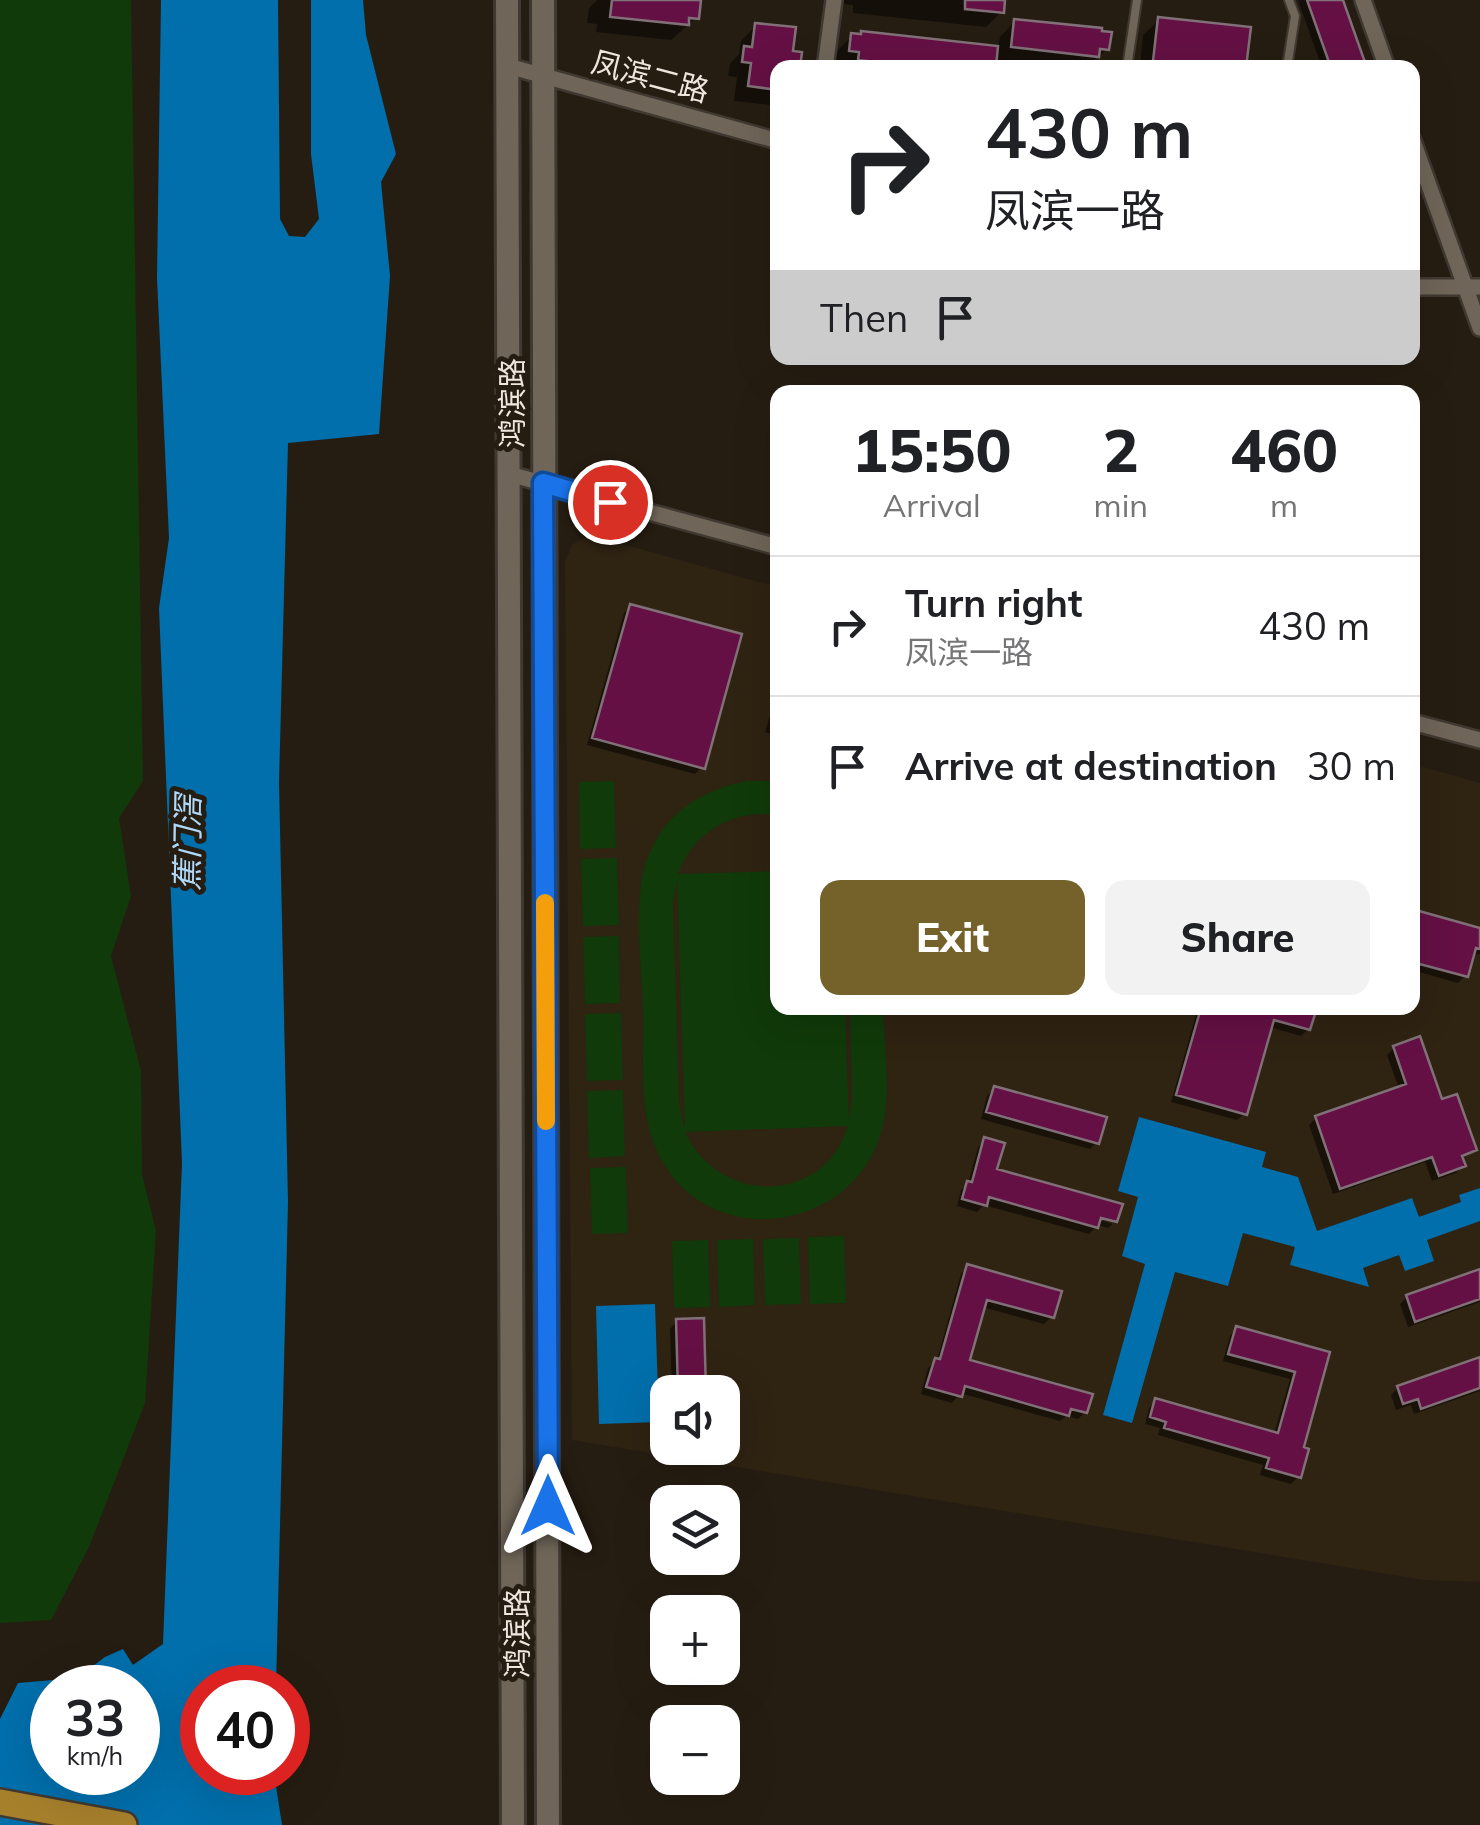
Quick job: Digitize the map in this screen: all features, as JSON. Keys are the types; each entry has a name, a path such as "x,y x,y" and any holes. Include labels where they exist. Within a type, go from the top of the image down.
{"main road":[{"path":"0,1802 124,1825"}],"street":[{"name":"鸿滨路","path":"507,0 513,1825"},
{"name":"鸿滨路","path":"542,0 548,1825"},
{"path":"826,60 834,0"},
{"path":"1364,0 1384,60"},
{"name":"凤滨二路","path":"508,66 770,139"},
{"path":"1420,158 1473,287 1480,328"},
{"path":"1420,287 1473,287"},
{"path":"510,474 770,546"},
{"path":"1420,724 1480,740"}],"lane":[{"path":"1128,60 1137,0"},
{"path":"1288,0 1295,16 1289,60"}],"shaded area":[{"path":"597,537 770,585 770,1015 1420,1015 1420,766 1480,783 1480,1582 1424,1580 724,1465 740,1465 740,1375 650,1375 650,1453 572,1440 565,561 573,544"}],"green space":[{"path":"0,0 131,0 143,781 119,818 131,896 111,956 141,1071 142,1174 156,1231 145,1403 89,1547 51,1620 0,1623"},
{"path":"614,781 616,848 580,849 579,782"},
{"path":"747,781 770,781 770,815 745,816 717,826 694,846 678,874 770,871 770,1015 845,1015 849,1121 850,1015 883,1015 887,1089 880,1136 865,1166 844,1190 817,1207 787,1217 756,1219 725,1213 696,1199 664,1165 646,1114 639,933 643,871 669,822 704,795","holes":["677,879 685,1125 679,1103 673,902","848,1126 835,1152 817,1171 794,1182 770,1186 745,1183 721,1173 701,1156 685,1132"]},
{"path":"617,858 619,925 583,926 581,859"},
{"path":"619,936 620,1003 585,1004 583,937"},
{"path":"621,1013 623,1080 587,1081 585,1014"},
{"path":"623,1090 625,1156 589,1158 587,1091"},
{"path":"626,1167 628,1233 592,1234 590,1168"},
{"path":"844,1236 846,1303 810,1304 808,1237"},
{"path":"799,1238 801,1304 765,1305 763,1239"},
{"path":"753,1239 755,1305 719,1307 717,1240"},
{"path":"708,1240 710,1307 674,1308 672,1241"}],"water":[{"name":"蕉门滘","path":"161,0 278,0 280,219 289,236 305,237 319,219 311,154 311,0 363,0 366,35 396,154 381,182 390,276 379,434 288,443 279,782 288,1202 277,1665 180,1665 180,1795 277,1795 282,1825 0,1825 0,1719 18,1683 30,1682 30,1795 160,1795 160,1665 133,1665 163,1644 182,1163 159,608 169,538 157,278"},
{"path":"1139,1117 1266,1152 1262,1167 1298,1177 1317,1231 1412,1198 1419,1217 1461,1202 1459,1195 1480,1188 1480,1221 1427,1240 1434,1261 1405,1271 1399,1255 1363,1268 1369,1287 1290,1265 1295,1247 1243,1233 1228,1286 1175,1272 1132,1423 1103,1415 1145,1264 1122,1256 1138,1197 1118,1191"},
{"path":"655,1304 657,1375 650,1375 650,1422 599,1424 596,1306"},
{"path":"123,1649 133,1665 94,1665 105,1657"}],"building":[{"path":"612,0 701,0 699,19 689,18 689,25 610,17"},
{"path":"965,0 1005,0 1004,13 965,9"},
{"path":"1307,0 1343,0 1364,60 1328,60"},
{"path":"1158,17 1251,27 1247,60 1153,60"},
{"path":"1014,19 1102,28 1112,32 1109,50 1100,49 1099,57 1011,47"},
{"path":"755,23 796,27 793,51 802,52 801,60 770,60 770,89 748,86 751,63 742,62 744,46 752,47"},
{"path":"851,33 998,46 997,60 858,60 859,52 849,51"},
{"path":"630,604 742,634 705,769 592,738"},
{"path":"1420,911 1480,928 1480,949 1476,948 1468,977 1420,964"},
{"path":"1199,1015 1315,1015 1310,1030 1274,1020 1247,1115 1176,1095"},
{"path":"1420,1036 1442,1099 1457,1094 1477,1150 1462,1156 1466,1166 1439,1176 1432,1157 1340,1189 1315,1116 1406,1084 1393,1046"},
{"path":"994,1086 1107,1117 1099,1144 986,1112"},
{"path":"984,1137 1005,1143 997,1169 1123,1204 1117,1222 1101,1218 1098,1228 989,1197 987,1206 962,1199 967,1181 972,1182"},
{"path":"967,1264 1062,1291 1054,1318 987,1300 970,1360 1093,1394 1087,1413 1071,1409 1069,1416 965,1386 962,1397 926,1387 935,1358 940,1359"},
{"path":"1480,1269 1480,1299 1415,1322 1406,1295"},
{"path":"704,1318 706,1375 678,1375 676,1319"},
{"path":"1236,1326 1330,1352 1304,1447 1309,1449 1301,1478 1266,1468 1269,1458 1164,1428 1166,1422 1150,1417 1155,1398 1278,1433 1295,1372 1228,1354"},
{"path":"1480,1357 1480,1388 1421,1409 1418,1399 1403,1404 1397,1386"}],"slow traffic":[{"path":"545,903 546,1121"}],"route":[{"path":"548,1506 543,483 610,502"}]}
